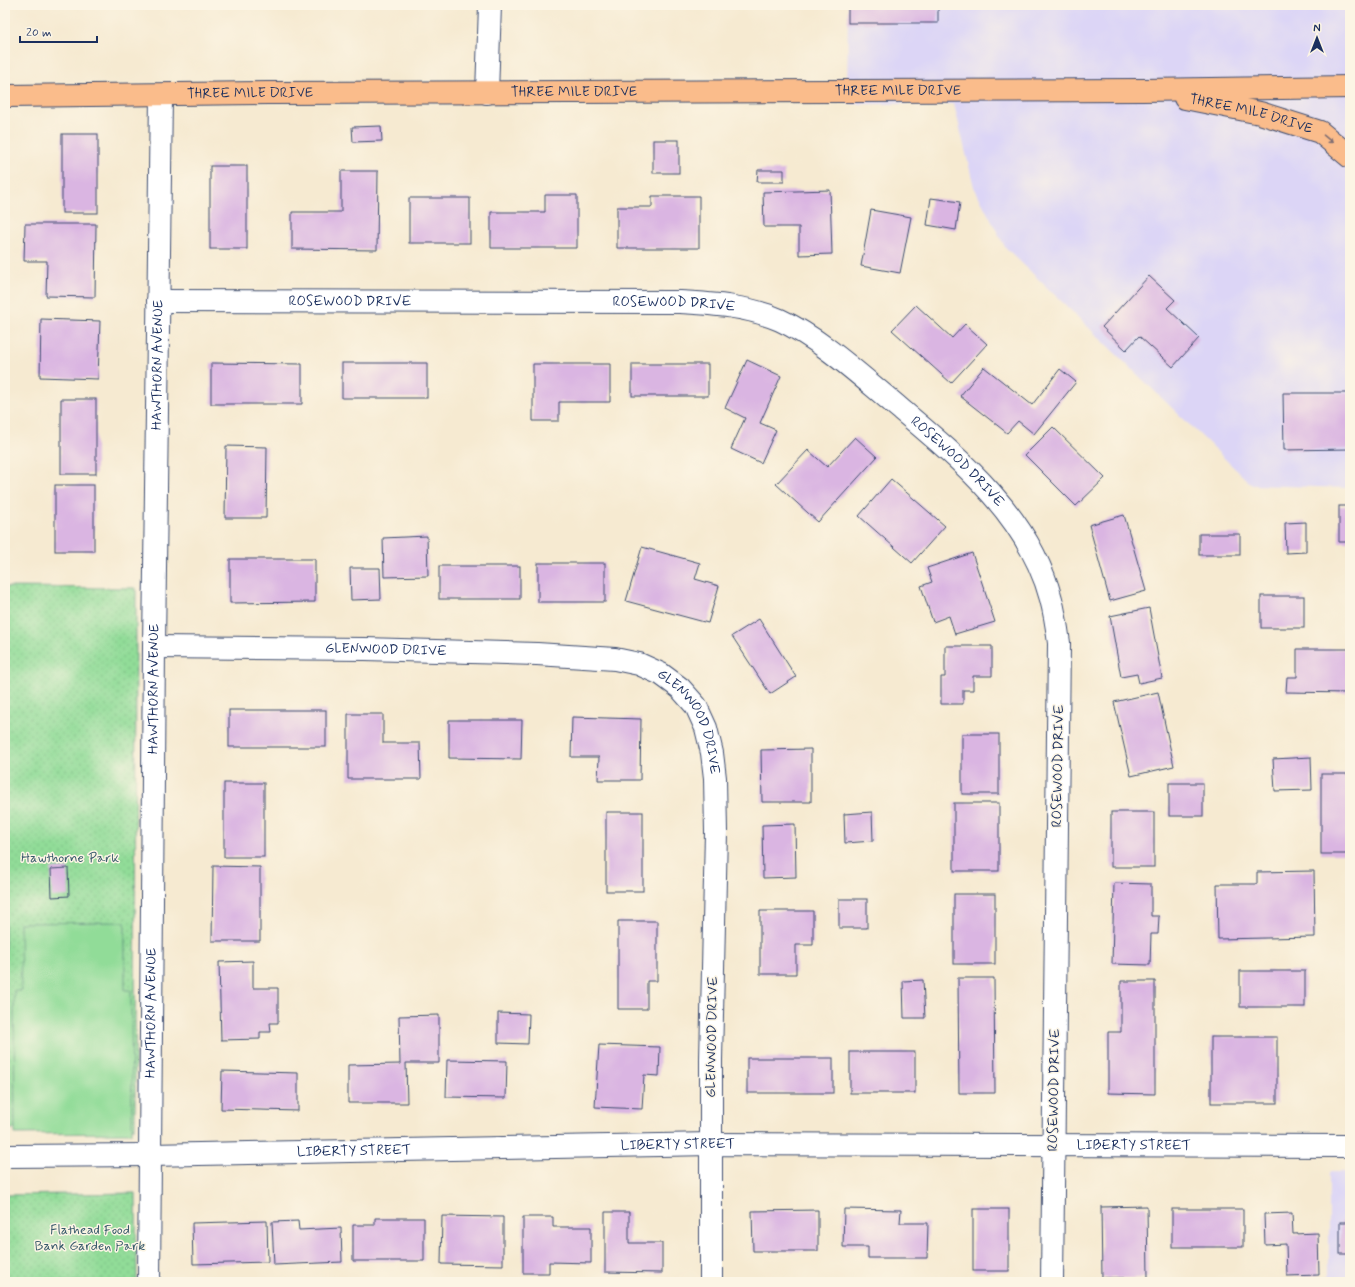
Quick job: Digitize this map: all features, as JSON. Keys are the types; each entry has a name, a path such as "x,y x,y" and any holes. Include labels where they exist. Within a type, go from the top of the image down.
{"main road":[{"name":"THREE MILE DRIVE","path":"5,96 268,93 1143,90 1350,87"},
{"name":"THREE MILE DRIVE","path":"1143,90 1260,113 1320,132 1350,157"}],"street":[{"path":"487,93 490,5"},
{"name":"HAWTHORN AVENUE","path":"149,1282 154,647 161,95"},
{"name":"ROSEWOOD DRIVE","path":"158,301 680,302 731,306 756,311 775,318 804,333 846,363 966,467 985,486 1018,529 1031,551 1051,597 1059,643 1052,1282"},
{"name":"GLENWOOD DRIVE","path":"154,647 381,649 537,654 615,659 639,664 661,674 680,688 696,706 706,728 712,753 715,778 716,832 711,1060 711,1282"},
{"name":"LIBERTY STREET","path":"5,1156 150,1155 712,1144 1350,1146"}],"shaded area":[{"path":"848,5 1350,5 1350,488 1252,485 1005,247 974,187 954,104 847,104"},
{"path":"1329,1172 1350,1172 1350,1282 1329,1282"}],"green space":[{"name":"Hawthorne Park","path":"5,587 136,588 135,1128 5,1129"},
{"path":"125,922 125,990 131,990 132,1133 15,1134 14,991 21,991 20,923"},
{"name":"Flathead Food Bank Garden Park","path":"136,1193 137,1282 5,1282 5,1195"}],"building":[{"path":"848,5 938,5 938,23 848,23"},
{"path":"381,126 382,141 353,142 352,127"},
{"path":"62,134 98,134 98,213 62,213"},
{"path":"653,140 679,140 679,173 653,173"},
{"path":"210,166 247,166 247,249 210,249"},
{"path":"758,170 784,170 784,182 757,182"},
{"path":"341,171 378,171 377,250 292,249 292,212 341,212"},
{"path":"830,190 832,254 799,255 799,227 764,227 763,192"},
{"path":"545,195 577,195 577,248 491,248 491,212 545,212"},
{"path":"652,196 699,196 699,248 617,248 617,207 652,207"},
{"path":"409,198 470,198 470,243 409,243"},
{"path":"931,198 960,202 956,230 927,225"},
{"path":"871,210 911,217 900,273 861,266"},
{"path":"25,224 96,224 95,297 46,296 47,261 24,261"},
{"path":"1149,276 1175,300 1167,308 1199,338 1173,367 1139,336 1126,350 1102,327"},
{"path":"916,305 952,338 965,324 987,344 951,383 892,330"},
{"path":"41,319 100,321 98,379 40,377"},
{"path":"747,360 781,376 760,423 776,430 761,463 731,449 745,418 725,408"},
{"path":"211,363 302,364 302,404 211,404"},
{"path":"342,363 427,363 427,398 342,398"},
{"path":"533,364 610,364 610,402 559,402 559,421 533,421"},
{"path":"632,364 708,364 708,396 632,396"},
{"path":"984,367 1032,405 1060,369 1076,382 1034,434 1018,421 1007,433 960,396"},
{"path":"1283,393 1350,393 1350,449 1284,450"},
{"path":"61,399 96,399 96,474 61,474"},
{"path":"1053,427 1105,478 1076,506 1025,455"},
{"path":"855,437 877,457 818,522 776,484 808,450 827,467"},
{"path":"226,446 267,447 266,518 225,518"},
{"path":"891,479 945,526 912,563 859,516"},
{"path":"55,485 94,485 94,551 55,551"},
{"path":"1339,506 1350,506 1350,542 1339,542"},
{"path":"1124,515 1146,591 1110,601 1089,525"},
{"path":"1306,522 1306,552 1286,553 1285,523"},
{"path":"1199,534 1240,534 1240,555 1199,555"},
{"path":"427,536 428,576 384,577 383,538"},
{"path":"642,547 700,563 695,579 719,586 708,623 626,601"},
{"path":"972,553 995,622 955,634 949,616 933,622 921,586 932,582 927,568"},
{"path":"230,559 315,559 315,602 230,603"},
{"path":"538,563 605,563 605,602 538,602"},
{"path":"439,566 520,566 520,599 439,599"},
{"path":"350,568 380,568 381,599 351,600"},
{"path":"1261,596 1304,596 1304,628 1261,628"},
{"path":"1149,608 1162,678 1139,683 1137,674 1121,677 1110,616"},
{"path":"759,619 796,677 770,694 732,636"},
{"path":"945,646 992,646 992,676 973,676 973,690 963,690 963,704 941,704 941,677 945,677"},
{"path":"1297,649 1350,649 1349,693 1286,692 1287,677 1297,677"},
{"path":"1158,692 1174,766 1131,776 1114,702"},
{"path":"229,710 326,710 326,747 229,747"},
{"path":"348,714 383,714 383,743 420,743 421,779 348,779"},
{"path":"572,717 641,719 640,780 598,780 599,757 571,757"},
{"path":"449,720 522,720 521,759 449,758"},
{"path":"962,734 999,734 999,794 962,794"},
{"path":"811,749 811,802 762,802 761,750"},
{"path":"1311,757 1312,790 1275,791 1273,759"},
{"path":"1321,774 1350,774 1350,854 1321,854"},
{"path":"224,783 264,783 264,857 224,857"},
{"path":"1169,783 1203,783 1203,816 1169,816"},
{"path":"954,803 999,803 999,871 954,871"},
{"path":"606,812 643,812 643,891 606,891"},
{"path":"872,812 873,841 845,843 844,814"},
{"path":"1111,812 1154,812 1154,867 1111,867"},
{"path":"795,824 796,877 763,878 762,825"},
{"path":"213,866 260,867 260,941 212,941"},
{"path":"68,868 69,896 52,897 51,869"},
{"path":"1314,871 1315,937 1218,939 1217,884 1257,884 1257,872"},
{"path":"1114,883 1151,884 1151,916 1159,916 1158,934 1151,934 1150,965 1112,964"},
{"path":"954,894 995,894 995,964 954,964"},
{"path":"839,899 867,899 867,928 839,928"},
{"path":"760,911 813,911 813,945 796,945 796,974 760,974"},
{"path":"618,921 657,921 657,981 647,981 647,1009 618,1009"},
{"path":"253,961 253,988 278,988 278,1023 270,1023 271,1032 260,1032 260,1039 221,1040 219,962"},
{"path":"1240,971 1305,971 1305,1007 1240,1007"},
{"path":"958,978 994,978 995,1093 959,1093"},
{"path":"923,980 925,1018 904,1018 903,981"},
{"path":"1121,981 1155,981 1155,1094 1108,1093 1108,1032 1121,1032"},
{"path":"498,1013 529,1014 528,1044 498,1043"},
{"path":"439,1015 439,1063 406,1063 407,1103 348,1103 348,1065 400,1064 399,1016"},
{"path":"1211,1037 1277,1037 1277,1103 1211,1103"},
{"path":"599,1045 660,1047 659,1076 644,1075 642,1109 595,1107"},
{"path":"850,1052 915,1052 915,1093 850,1093"},
{"path":"747,1058 833,1058 833,1093 747,1093"},
{"path":"447,1060 507,1061 506,1098 446,1097"},
{"path":"222,1071 298,1073 298,1111 221,1109"},
{"path":"1147,1206 1148,1278 1102,1278 1101,1207"},
{"path":"844,1209 901,1210 900,1223 928,1223 927,1258 868,1258 868,1247 843,1247"},
{"path":"973,1209 1009,1209 1009,1271 973,1271"},
{"path":"1172,1209 1243,1209 1243,1247 1172,1247"},
{"path":"818,1210 818,1251 753,1251 752,1211"},
{"path":"605,1212 629,1212 629,1243 662,1243 662,1273 605,1272"},
{"path":"1292,1213 1293,1234 1318,1233 1319,1275 1287,1276 1286,1244 1265,1245 1264,1214"},
{"path":"442,1216 503,1217 503,1265 441,1264"},
{"path":"523,1217 553,1217 553,1227 591,1227 591,1263 549,1262 549,1273 523,1273"},
{"path":"375,1218 424,1218 424,1261 353,1261 353,1225 375,1225"},
{"path":"267,1221 268,1262 193,1264 192,1223"},
{"path":"298,1221 299,1230 341,1228 342,1262 274,1265 272,1222"},
{"path":"1340,1222 1350,1222 1350,1254 1340,1254"}]}
